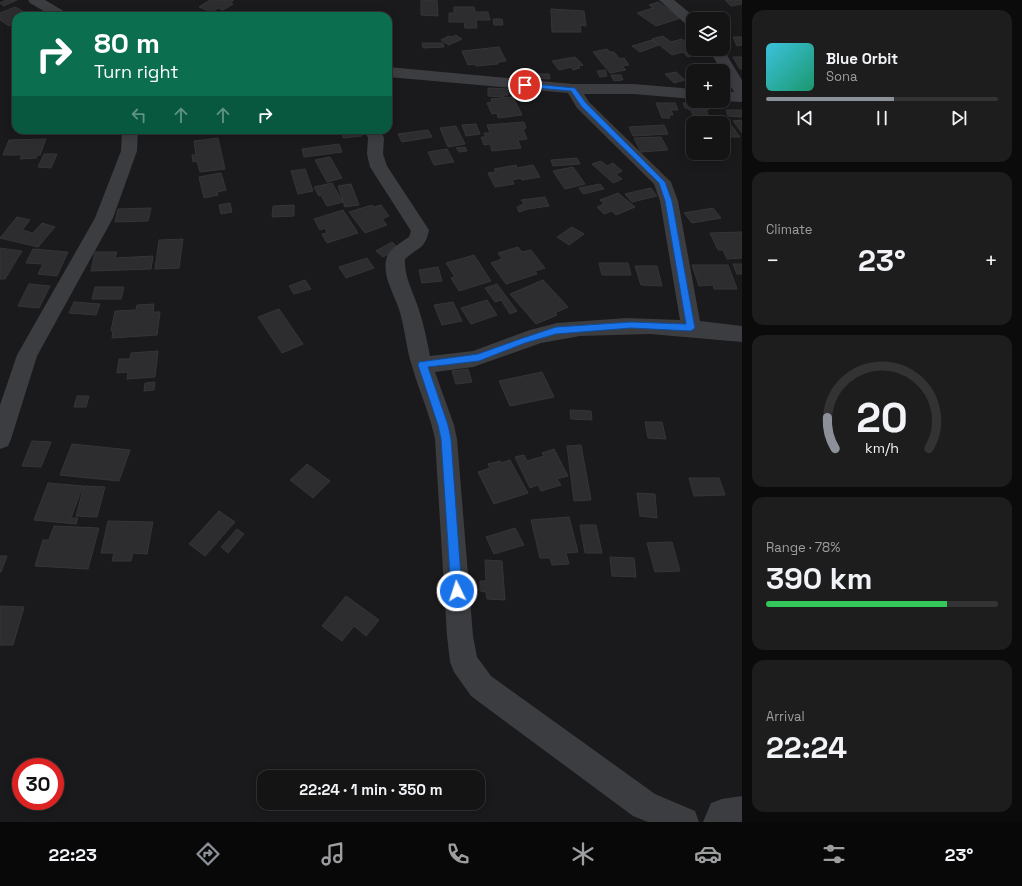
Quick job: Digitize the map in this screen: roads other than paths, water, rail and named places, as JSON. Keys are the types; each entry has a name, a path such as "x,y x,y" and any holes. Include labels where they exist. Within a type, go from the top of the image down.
{"street":[{"path":"35,0 55,12"},
{"path":"666,0 686,17"},
{"path":"720,56 742,93"},
{"path":"392,72 573,89 634,89 686,93"},
{"path":"573,89 583,104 662,182 669,201 691,328"},
{"path":"730,96 742,97"},
{"path":"0,439 27,355 104,218 129,151 130,134"},
{"path":"374,134 376,138 375,154 379,167 389,180 408,214 420,230 418,240 396,257 395,267 409,309 422,365 443,425 446,439 460,636 464,662 481,686 644,805 684,822"},
{"path":"422,365 479,358 523,341 556,331 631,325 691,328 742,334"},
{"path":"718,822 722,814 742,811"}]}
